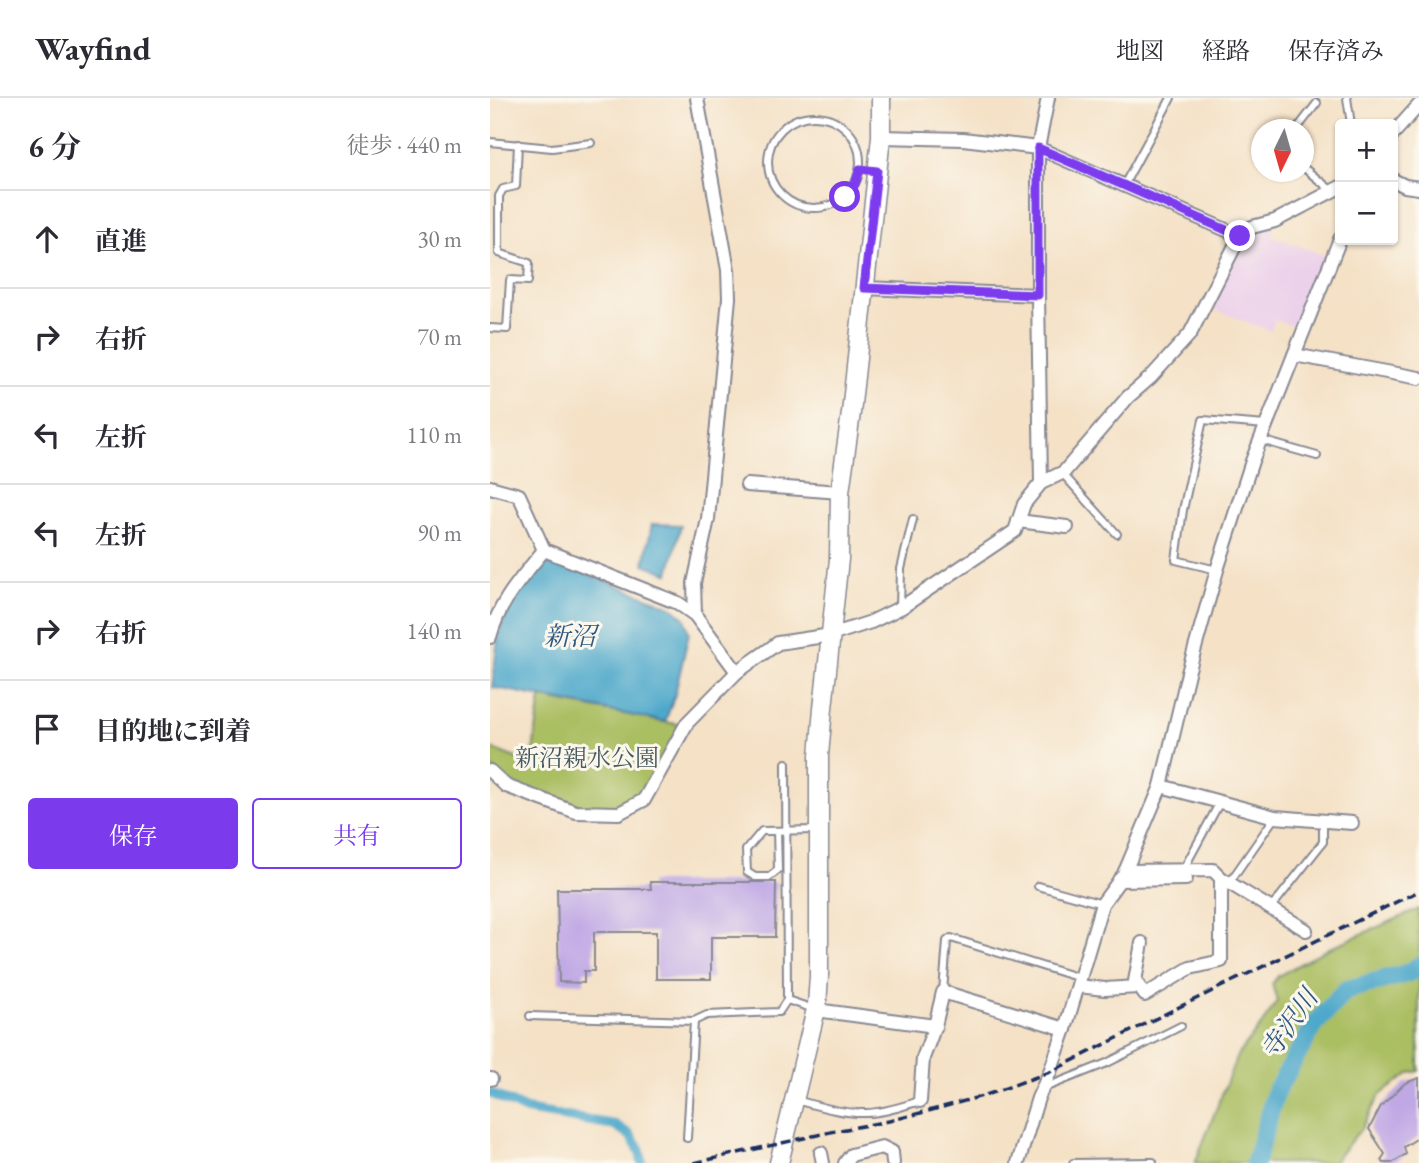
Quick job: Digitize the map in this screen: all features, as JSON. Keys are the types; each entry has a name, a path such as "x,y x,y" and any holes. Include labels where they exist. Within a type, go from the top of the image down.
{"street":[{"path":"695,615 694,583 708,519 729,298 728,270 697,98"},
{"path":"779,1163 816,1010 819,976 819,757 822,708 839,559 840,492 864,288 869,170 881,137 881,98"},
{"path":"1041,483 1038,148 1048,98"},
{"path":"1398,128 1419,105"},
{"path":"881,137 964,139 1038,148 1240,236"},
{"path":"1397,182 1419,188"},
{"path":"490,771 506,786 576,813 619,813 644,800 687,723 737,671 778,643 831,635 871,622 900,608 1015,531 1024,504 1041,483 1062,473 1128,397 1151,377 1190,334 1240,236 1252,227 1275,221 1335,191"},
{"path":"1018,1163 1065,1029 1102,904 1122,876 1161,786 1188,673 1252,461 1338,245"},
{"path":"864,288 1038,295"},
{"path":"1294,355 1419,378"},
{"path":"747,485 840,492"},
{"path":"490,486 519,495 544,550 678,603 695,615 737,671"},
{"path":"1018,522 1067,527"},
{"path":"490,637 493,617 544,550"},
{"path":"1161,786 1275,817 1352,823"},
{"path":"1122,876 1213,870 1306,930"},
{"path":"1122,876 1225,880"},
{"path":"1142,943 1135,981 1145,995 1190,968 1221,961 1225,880"},
{"path":"1079,982 1105,989 1138,986"},
{"path":"920,1101 923,1058 935,1026 943,992 1065,1029"},
{"path":"816,1010 935,1026"},
{"path":"845,1163 851,1155 882,1147 892,1152 893,1163"}],"lane":[{"path":"1124,185 1171,98"},
{"path":"1346,98 1351,119"},
{"path":"1305,119 1317,103"},
{"path":"821,116 835,120 847,129 869,170 845,197 831,205 816,208 800,206 786,199 775,187 768,173 767,157 772,142 781,129 793,120 821,116"},
{"path":"490,142 552,148 591,144"},
{"path":"490,328 507,329 510,280 528,281 529,263 499,253 499,196 503,189 516,186 518,144"},
{"path":"1314,175 1335,189"},
{"path":"1217,570 1176,560 1183,510 1203,420 1266,425"},
{"path":"1261,440 1317,456"},
{"path":"1062,473 1117,534"},
{"path":"900,608 901,569 913,520"},
{"path":"530,1016 694,1021 707,1016 779,1012 786,1000 786,763"},
{"path":"1183,870 1220,802"},
{"path":"1225,880 1275,817"},
{"path":"1271,908 1323,842 1323,821"},
{"path":"778,831 778,870 769,877 755,877 747,872 746,850 762,831 819,830"},
{"path":"1038,886 1102,904"},
{"path":"943,992 947,941 951,938 1079,982"},
{"path":"786,1000 816,1010"},
{"path":"687,1138 694,1021"},
{"path":"1043,1088 1107,1063 1181,1026"},
{"path":"794,1100 865,1114 920,1101"},
{"path":"1073,1163 1153,1161"}],"shaded area":[{"path":"1275,225 1271,236 1329,257 1299,328 1275,320 1271,331 1210,308 1245,237"}],"green space":[{"name":"新沼親水公園","path":"541,698 681,725 642,797 617,808 577,809 507,783 490,766 490,748 531,764"},
{"path":"1419,909 1419,1071 1410,1073 1380,1095 1361,1129 1333,1163 1195,1163 1237,1056 1277,1001 1272,984 1278,976 1325,950"}],"water":[{"path":"652,524 681,525 669,574 644,564"},
{"name":"新沼","path":"544,562 586,573 672,607 685,618 689,633 675,694 665,722 492,687 498,637 507,610"}],"building":[{"path":"650,882 776,882 775,937 711,937 711,979 656,979 656,932 594,932 594,971 584,971 584,983 559,982 557,889 651,889"},
{"path":"1419,1078 1419,1137 1404,1147 1406,1154 1392,1163 1384,1163 1381,1160 1385,1154 1369,1129 1381,1106 1405,1083"}],"waterway":[{"name":"寺沢川","path":"1255,1163 1276,1091 1315,1024 1346,990 1408,973 1419,966"},
{"path":"490,1093 526,1110 615,1125 630,1135 640,1151 642,1163"}],"railway":[{"path":"694,1163 889,1121 986,1095 1050,1072 1419,891"}],"route":[{"path":"845,197 855,184 860,169 877,171 864,288 1038,295 1038,148 1240,236"}]}
